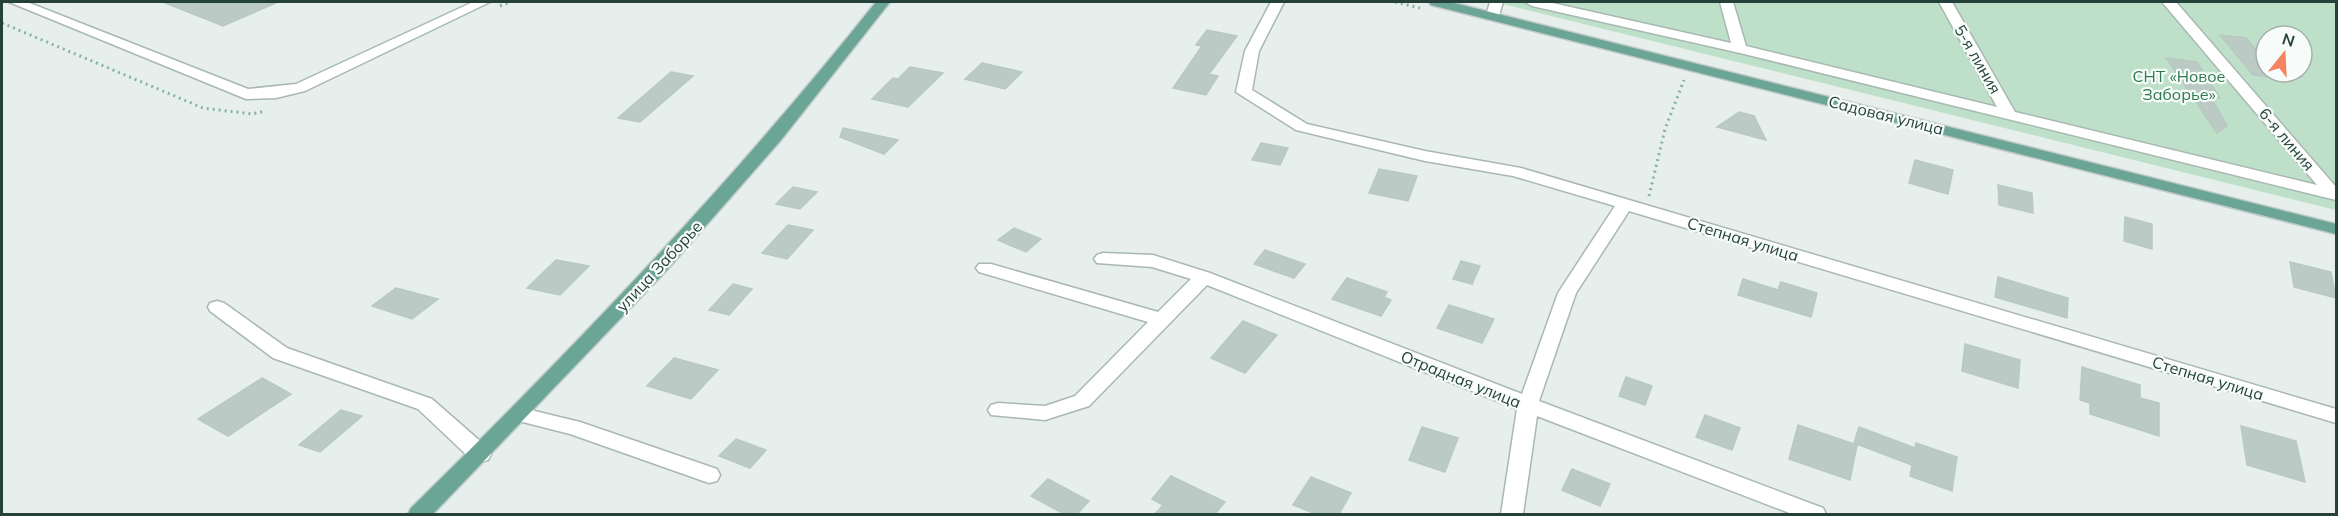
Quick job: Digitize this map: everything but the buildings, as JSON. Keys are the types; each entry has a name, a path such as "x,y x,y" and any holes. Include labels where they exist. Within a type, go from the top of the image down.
{"main road":[{"name":"улица Заборье","path":"419,514 480,454 684,241 819,87 883,2"},
{"name":"Садовая улица","path":"1436,2 1495,9 2337,229"}],"street":[{"path":"16,2 246,93 276,93 300,88 483,2"},
{"name":"Степная улица","path":"1277,2 1252,51 1244,92 1302,127 1425,156 1515,171 2337,416"},
{"path":"1532,2 1740,49 2335,195"},
{"path":"1727,2 1740,49"},
{"name":"5-я линия","path":"1946,2 2010,116"},
{"name":"6-я линия","path":"2169,2 2335,195"},
{"path":"1512,514 1528,405 1567,293 1626,204"},
{"name":"Отрадная улица","path":"1103,259 1153,261 1204,277 1528,405 1815,514"},
{"path":"985,268 1162,320"},
{"path":"998,410 1046,413 1082,401 1204,277"},
{"path":"218,307 280,353 425,404 480,454"},
{"path":"518,414 573,427 709,475"}],"path":[{"path":"500,7 510,2"},
{"path":"2,23 203,108 252,114 275,108"},
{"path":"1646,210 1665,129 1686,76"}],"green space":[{"name":"СНТ «Новое Заборье»","path":"1495,2 2336,2 2336,210"}]}
